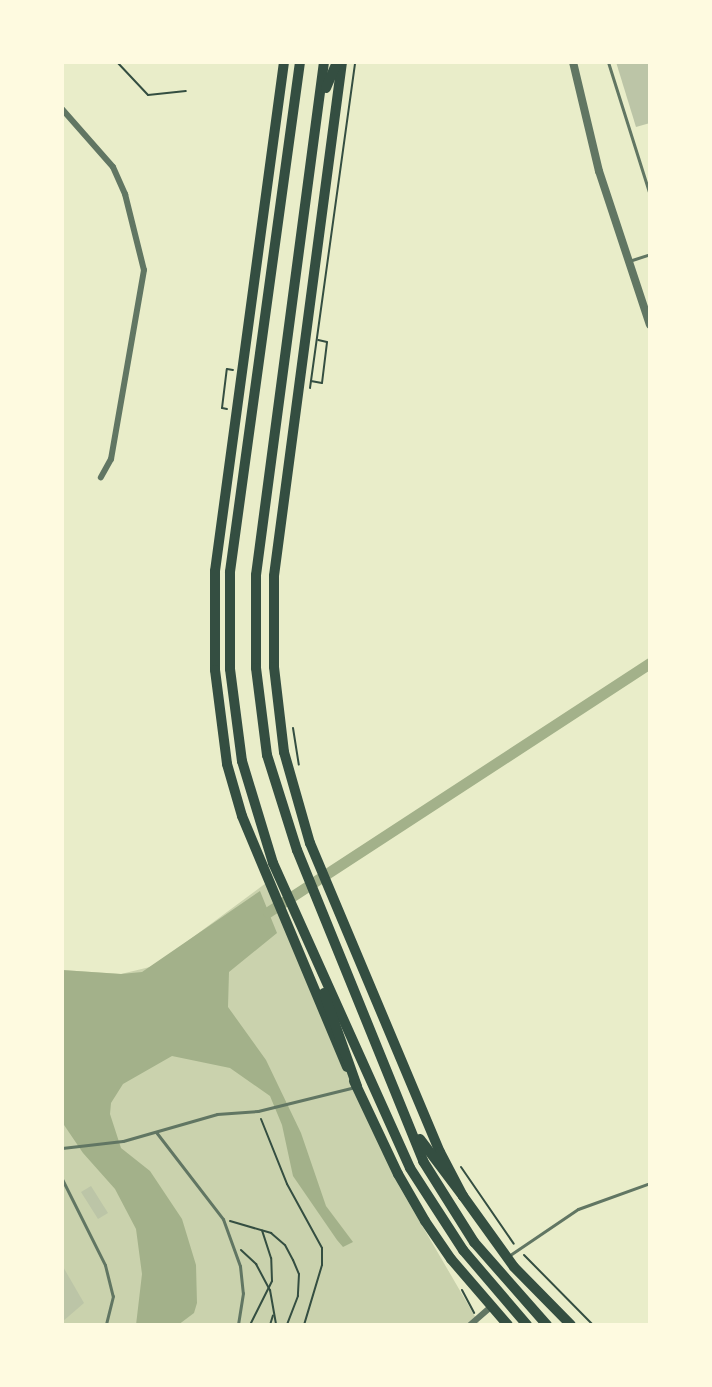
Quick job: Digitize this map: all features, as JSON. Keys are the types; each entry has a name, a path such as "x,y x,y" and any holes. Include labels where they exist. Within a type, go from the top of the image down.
{"main road":[{"path":"284,62 215,571 215,670 227,764 262,869 293,945 398,1174 425,1221 508,1325"},
{"path":"300,62 234,536 228,619 234,713 242,761 273,863 304,938 410,1168 463,1250 527,1325"},
{"path":"324,62 322,97 261,527 254,619 260,710 267,755 297,850 423,1161 449,1206 502,1278 547,1325"},
{"path":"322,97 340,62"},
{"path":"340,62 278,545 272,619 284,752 310,843 420,1106 463,1196"},
{"path":"304,938 357,1086"},
{"path":"404,1113 431,1157 507,1257 571,1325"}],"street":[{"path":"573,62 586,126 629,262 648,310 650,325"},
{"path":"62,109 113,167 125,194 144,270 111,459 101,477"},
{"path":"470,1325 491,1307"}],"lane":[{"path":"608,62 650,195"},
{"path":"629,262 650,254"},
{"path":"62,1148 123,1141 217,1114 258,1111 357,1086"},
{"path":"156,1132 223,1219 233,1246 243,1293 238,1325"},
{"path":"62,1179 105,1265 113,1296 106,1325"},
{"path":"507,1257 578,1209 650,1183"}],"path":[{"path":"117,62 148,95 186,91"},
{"path":"309,399 355,62"},
{"path":"317,340 327,342 322,383"},
{"path":"227,369 222,408 236,410"},
{"path":"291,721 299,765"},
{"path":"258,1111 287,1184 322,1248 322,1265 304,1325"},
{"path":"455,1158 518,1250 593,1325"},
{"path":"223,1219 261,1228 285,1245 299,1274 298,1296 287,1325"},
{"path":"261,1228 271,1258 270,1290 276,1325"},
{"path":"233,1246 256,1264 270,1290"},
{"path":"460,1283 468,1307 478,1318"},
{"path":"250,1325 270,1290"},
{"path":"270,1325 274,1311"}],"shaded area":[{"path":"266,883 399,1186 480,1325 62,1325 62,970 121,974 154,966"},
{"path":"260,891 277,933 229,972 228,1007 266,1060 301,1133 326,1206 353,1242 343,1247 293,1176 282,1125 270,1096 230,1068 172,1056 123,1084 111,1103 110,1114 121,1148 150,1171 182,1219 196,1265 197,1303 194,1313 178,1325 136,1325 142,1274 136,1229 115,1189 83,1153 62,1122 62,970 121,974 142,972"}],"building":[{"path":"616,62 650,62 650,123 636,127"},
{"path":"91,1186 108,1213 98,1219 81,1192"},
{"path":"62,1265 84,1303 62,1322"}],"waterway":[{"path":"268,912 650,663"}]}
